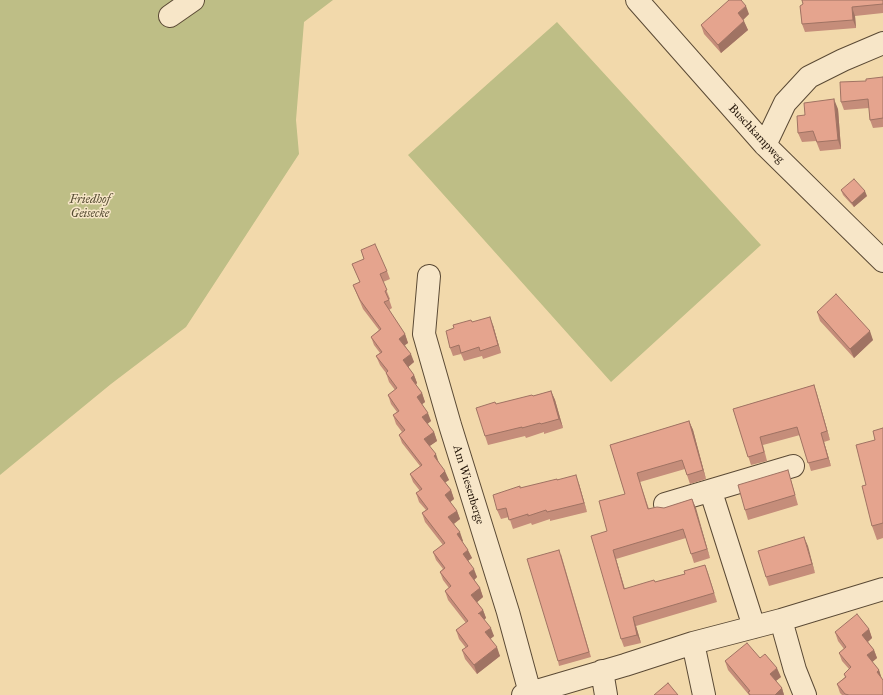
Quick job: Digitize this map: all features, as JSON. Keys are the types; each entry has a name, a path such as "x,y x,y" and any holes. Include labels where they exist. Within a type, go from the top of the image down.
{"street":[{"path":"170,16 193,0"},
{"name":"Buschkampweg","path":"637,0 765,145 883,261"},
{"path":"765,145 786,103 809,77 843,60 883,44"},
{"name":"Am Wiesenberge","path":"429,276 424,334 452,433 508,612 527,694"},
{"path":"665,504 711,492 793,466"},
{"path":"711,492 754,627"},
{"path":"527,694 693,643 882,591"},
{"path":"781,620 795,670 805,695"},
{"path":"693,643 704,695"},
{"path":"602,672 606,695"}],"green space":[{"name":"Friedhof Geisecke","path":"0,0 333,0 304,22 296,120 299,154 186,327 111,384 0,475"},
{"path":"557,22 761,245 611,382 408,155"}],"building":[{"path":"729,0 741,0 746,6 738,13 744,21 718,45 701,25"},
{"path":"802,0 883,0 883,4 852,7 853,20 802,24 800,6 803,4"},
{"path":"883,77 883,118 870,120 868,99 841,102 840,82 866,81 866,79"},
{"path":"834,99 838,140 817,142 813,131 798,133 797,116 805,115 804,103"},
{"path":"854,179 865,191 852,203 841,190"},
{"path":"375,244 387,271 380,274 387,290 385,291 389,300 384,302 405,334 399,339 411,354 403,360 414,375 411,378 422,393 417,397 428,413 422,417 434,432 424,439 436,454 434,456 445,471 440,476 451,490 445,495 457,511 448,517 460,532 457,534 468,550 463,554 474,569 469,573 480,588 471,595 483,610 479,613 491,628 485,632 497,647 474,665 462,650 468,646 456,630 468,621 445,591 451,586 440,572 445,568 433,552 445,543 422,513 428,509 416,493 422,489 410,474 422,465 399,435 405,430 393,415 399,411 388,395 397,388 386,373 388,371 376,356 382,352 371,337 381,329 360,300 353,285 360,282 352,264 364,259 361,250"},
{"path":"836,294 870,331 850,349 817,312"},
{"path":"490,317 498,345 480,351 479,347 461,353 459,345 450,348 446,331 454,328 453,325"},
{"path":"814,385 827,431 821,433 828,458 808,463 797,427 760,437 764,452 748,457 733,409"},
{"path":"551,391 559,419 485,436 476,408 495,402 496,404"},
{"path":"689,421 703,470 687,475 682,460 637,473 648,509 657,507 664,508 692,499 707,549 691,554 683,529 613,550 624,589 654,580 655,582 685,574 684,571 705,565 714,593 633,617 637,635 621,639 591,536 607,531 599,501 625,494 610,445"},
{"path":"883,428 883,523 872,526 862,486 866,485 856,445 875,440 873,431"},
{"path":"788,470 795,495 745,510 738,485"},
{"path":"576,475 584,503 547,512 546,510 528,516 528,514 509,520 506,508 497,510 493,495 520,486 520,488"},
{"path":"804,537 812,564 766,577 758,551"},
{"path":"559,550 589,652 558,661 527,559"},
{"path":"857,614 869,629 862,635 874,650 867,655 879,670 877,672 883,680 883,695 849,695 845,694 837,684 846,677 844,674 851,667 839,653 846,647 835,632"},
{"path":"747,643 760,658 765,654 777,668 770,674 782,688 775,695 750,695 748,692 750,691 725,661"},
{"path":"668,683 678,695 654,695"}]}
